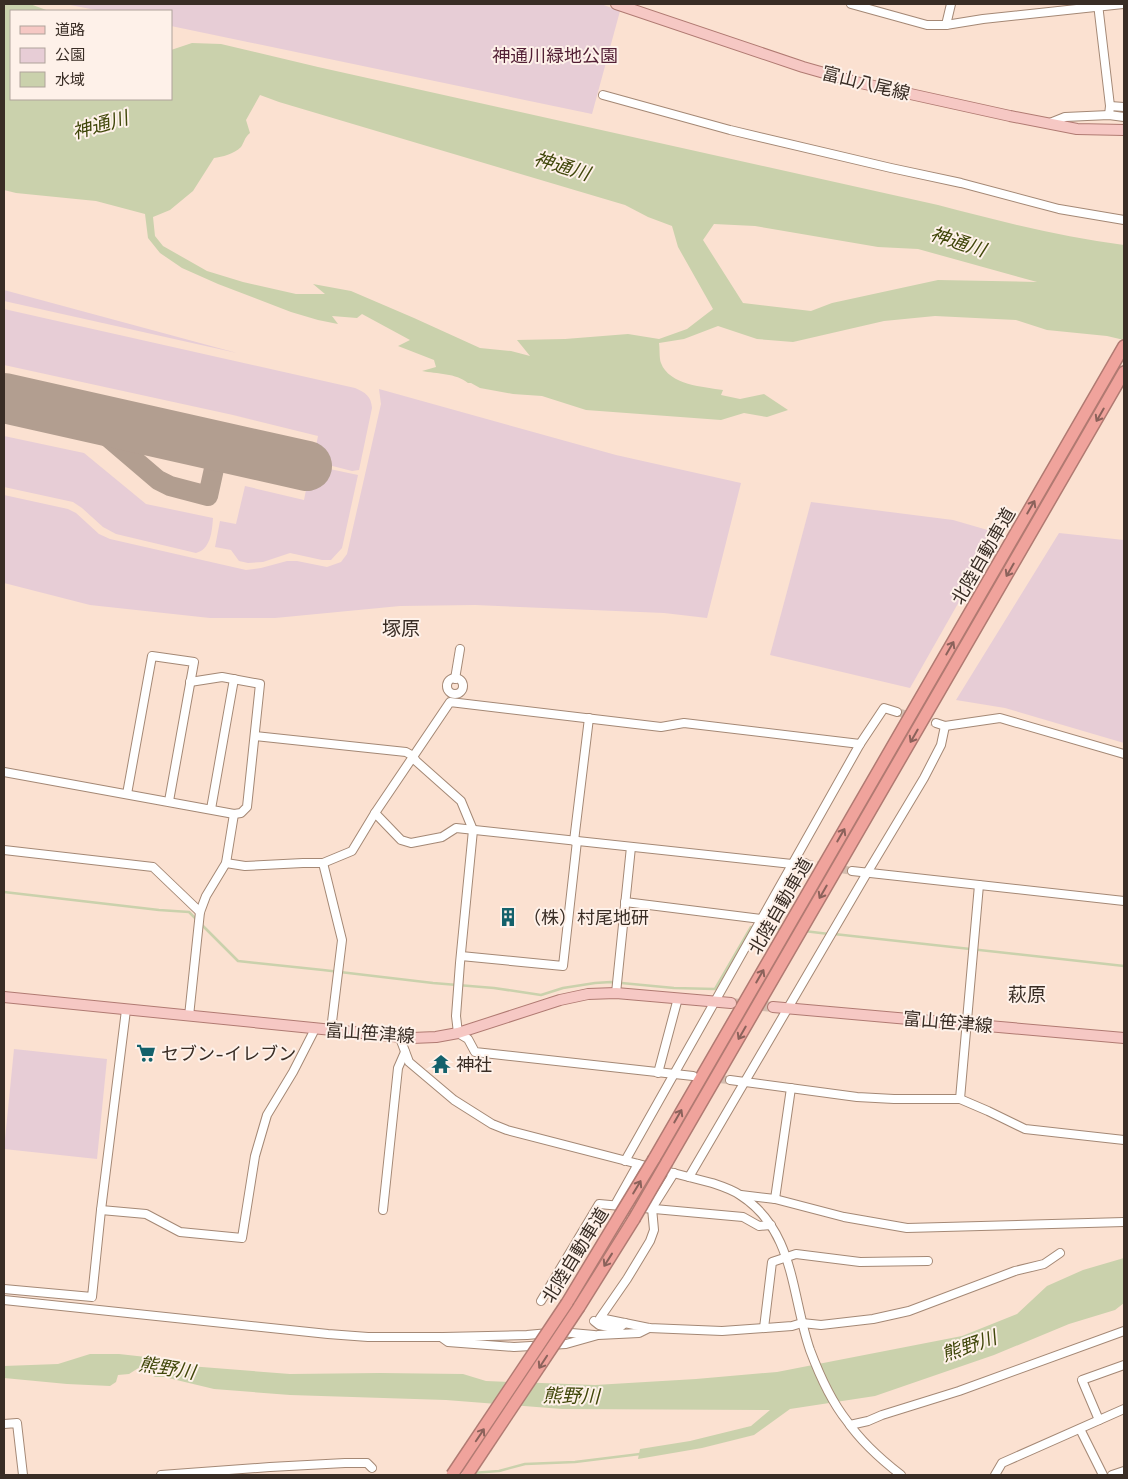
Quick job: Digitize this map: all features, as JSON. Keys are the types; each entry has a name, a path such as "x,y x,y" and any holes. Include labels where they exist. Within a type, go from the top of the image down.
{"highway":[{"name":"北陸自動車道","path":"452,1475 567,1303 618,1210 654,1159 1124,346"},
{"name":"北陸自動車道","path":"467,1475 579,1307 634,1218 1124,372"}],"main road":[{"name":"富山八尾線","path":"616,4 803,67 856,82 1077,129 1124,130"},
{"name":"富山笹津線","path":"4,997 400,1038 436,1037 458,1033 560,1000 588,994 616,993 731,1003"},
{"name":"富山笹津線","path":"773,1007 1124,1038"}],"street":[{"path":"850,4 927,25 946,25 1098,5 1123,4"},
{"path":"946,25 952,4"},
{"path":"1098,5 1109,111"},
{"path":"603,96 730,130 961,183 1059,209 1124,220"},
{"path":"1050,123 1065,117 1124,107"},
{"path":"1109,111 1124,117"},
{"path":"226,863 245,866 323,863 352,851 412,756 453,698 460,692 462,683 455,678 460,649"},
{"path":"127,794 152,656 194,662 169,801"},
{"path":"4,772 234,814 241,813 247,807 260,684 222,677 190,682"},
{"path":"211,809 234,679"},
{"path":"453,698 661,727 684,723 860,744"},
{"path":"626,1161 673,1074 860,744 884,708 897,712"},
{"path":"461,956 563,966 589,718"},
{"path":"936,723 945,726 1000,718 1124,754"},
{"path":"689,1177 924,778 941,745 945,726"},
{"path":"255,736 406,752 461,801 473,830 456,1016 458,1033 468,1039 475,1052 693,1076"},
{"path":"376,812 401,840 412,843 442,837 456,828 792,864 805,863"},
{"path":"189,1016 200,912 206,896 226,863 234,814"},
{"path":"616,993 631,847"},
{"path":"4,850 153,867 200,912"},
{"path":"323,863 342,940 331,1030"},
{"path":"852,871 1124,901"},
{"path":"960,1100 979,885"},
{"path":"625,902 761,919"},
{"path":"658,1073 678,998"},
{"path":"4,1289 92,1297 126,1010"},
{"path":"101,1210 146,1214 180,1232 242,1238 255,1156 267,1115 293,1072 315,1029"},
{"path":"400,1038 409,1062 454,1100 492,1124 507,1130 689,1177 741,1195 765,1217 778,1236 787,1258 803,1325 820,1373 848,1424 900,1475"},
{"path":"382,1210 398,1068 405,1052"},
{"path":"730,1080 857,1097 960,1100 988,1110 1025,1129 1124,1140"},
{"path":"775,1199 790,1088"},
{"path":"618,1210 638,1164"},
{"path":"674,1173 652,1208 654,1230 650,1241 600,1318 649,1328 722,1331 821,1325 874,1319 909,1311 1015,1270 1044,1264 1060,1253"},
{"path":"741,1195 775,1199 844,1217 907,1228 1124,1222"},
{"path":"541,1301 599,1204 618,1210 652,1208 743,1217 758,1226 771,1225"},
{"path":"764,1328 772,1262 796,1254 860,1262 928,1261"},
{"path":"4,1300 368,1337 527,1335 558,1332 598,1335 639,1333 649,1328"},
{"path":"594,1321 599,1325 618,1329 625,1323"},
{"path":"848,1424 868,1421 882,1414 959,1392 1124,1330"},
{"path":"441,1337 448,1342 514,1347 566,1344 598,1335"},
{"path":"1099,1420 1082,1380 1124,1365"},
{"path":"995,1475 1002,1463 1124,1409"},
{"path":"4,1424 17,1423 23,1475"},
{"path":"1080,1429 1103,1475"},
{"path":"161,1475 345,1463 367,1464 372,1468"},
{"path":"1112,1475 1124,1471"}],"green space":[{"name":"神通川緑地公園","path":"65,4 601,4 620,11 592,114 172,26 172,10 96,10"},
{"path":"4,290 237,353 4,301"},
{"path":"4,309 355,388 367,395 372,408 359,470 352,471 313,461 318,436 233,415 4,365"},
{"path":"379,389 616,455 741,483 707,618 664,613 475,605 400,606 275,618 210,618 90,605 4,583 4,495 68,509 76,513 99,534 110,539 246,570 287,561 327,567 341,562 347,554 381,404"},
{"path":"4,436 84,453 146,504 213,518 208,544 196,553 116,534 103,527 73,502 4,487"},
{"path":"311,465 358,475 342,548 331,560 322,560 290,553 263,562 248,563 239,561 231,550 215,547 220,521 236,524 245,486 304,500"},
{"path":"811,502 953,520 998,533 910,688 770,655"},
{"path":"1059,533 1124,540 1124,743 1005,708 956,700"},
{"path":"14,1049 107,1059 97,1159 4,1149"}],"water":[{"name":"神通川","path":"4,4 30,4 46,10 10,10 10,100 172,100 172,50 192,43 221,44 938,205 1030,228 1124,245 1124,340 1107,336 1047,330 1016,320 935,316 884,321 793,342 757,339 718,326 684,339 659,343 660,361 665,370 671,376 688,384 723,390 721,395 740,399 764,394 788,410 767,417 744,413 721,420 586,410 542,396 513,394 480,388 458,377 422,371 436,367 434,360 398,346 410,340 362,314 357,318 332,316 338,324 318,320 291,312 182,268 160,253 148,238 145,214 96,201 16,193 4,190","holes":["260,95 625,205 648,217 672,226 678,247 713,309 687,329 659,339 628,334 565,339 517,340 530,356 511,351 480,348 351,291 313,284 325,294 296,294 243,282 207,271 163,246 155,236 153,217 170,210 193,191 214,158 224,156 241,147 250,133 246,120","714,224 755,226 878,247 918,249 1037,282 938,280 832,303 811,311 743,303 703,240"]},
{"name":"熊野川","path":"1124,1258 1124,1303 1115,1310 1069,1324 994,1355 875,1396 790,1409 754,1435 702,1448 638,1459 640,1449 690,1441 751,1426 770,1410 562,1409 446,1400 290,1395 214,1389 164,1377 155,1377 140,1367 129,1374 118,1375 116,1382 110,1386 4,1378 4,1366 58,1364 90,1354 119,1354 173,1360 189,1366 290,1374 463,1374 486,1381 595,1385 777,1372 962,1336 1017,1314 1047,1286 1083,1270"}],"waterway":[{"path":"4,892 189,912 198,921"},
{"path":"202,925 238,961 494,988 541,995 563,988 611,982 674,988 715,989 751,927 754,927"},
{"path":"759,928 784,929"},
{"path":"804,931 829,934"},
{"path":"834,934 1124,966"},
{"path":"472,1473 499,1471 525,1464 575,1462 640,1454"}],"taxiway":[{"path":"83,416 158,480 170,486 208,496 219,446"}],"runway":[{"path":"4,398 307,466"}],"tunnel":[{"path":"897,712 936,723"},
{"path":"805,863 852,871"},
{"path":"731,1003 773,1007"},
{"path":"697,1077 730,1080"}],"place":[{"name":"（株）村尾地研","path":"508,917"},
{"name":"セブン-イレブン","path":"146,1053"},
{"name":"神社","path":"441,1064"}],"district":[{"name":"塚原","path":"401,628"},
{"name":"萩原","path":"1027,994"}]}
